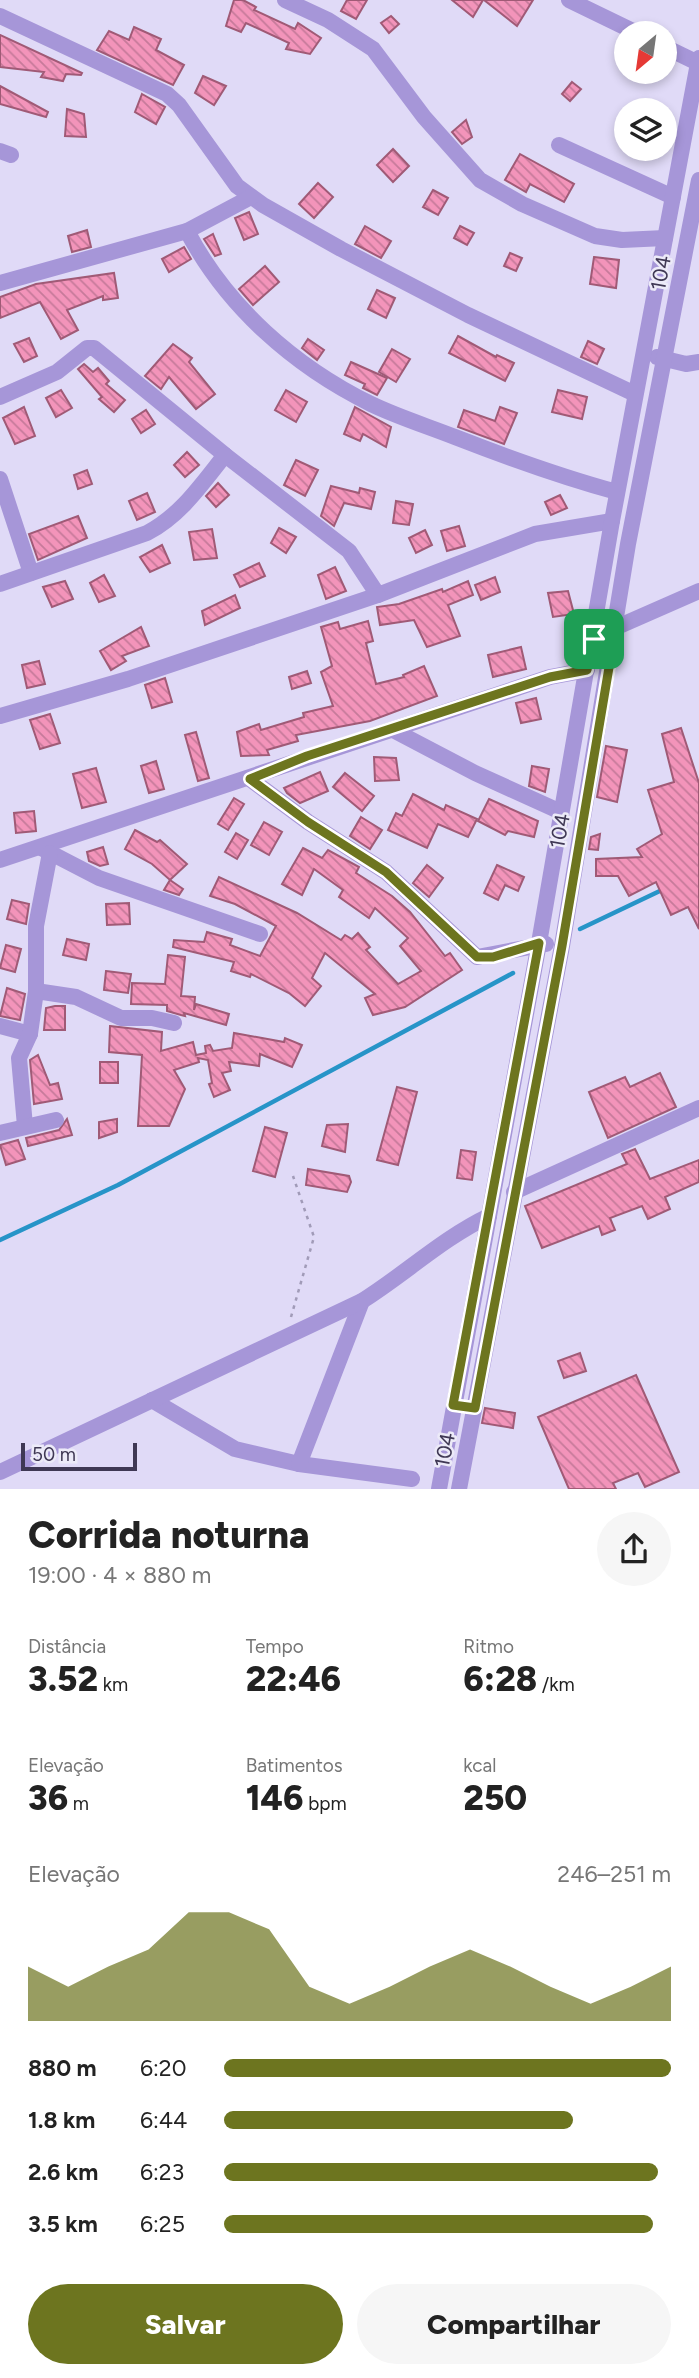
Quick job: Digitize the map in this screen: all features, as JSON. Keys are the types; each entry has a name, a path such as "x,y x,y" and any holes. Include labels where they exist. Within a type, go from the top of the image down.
{"street":[{"path":"285,0 328,20 373,49 424,117 480,180 523,204 594,236 622,240 665,238"},
{"path":"569,0 614,22"},
{"path":"0,16 167,94 237,186 251,197 341,249 635,394"},
{"path":"438,1487 594,639 617,492 698,61 677,52"},
{"path":"559,145 673,197"},
{"name":"104","path":"459,1489 562,946 628,544 699,180"},
{"path":"0,283 187,231 251,197"},
{"path":"187,231 207,268 233,299 307,367 374,405 549,472 617,492"},
{"path":"0,397 57,372 87,348 94,348 225,455 349,551 378,595"},
{"path":"645,354 687,364 699,362"},
{"path":"0,584 147,533 166,523 179,512 225,455"},
{"path":"0,479 31,573"},
{"path":"0,716 128,679 378,595 535,534 612,522"},
{"path":"594,639 616,626 699,591"},
{"path":"0,860 45,850 250,779 307,756 394,730 550,677 587,670"},
{"path":"394,730 475,773 561,812"},
{"path":"250,779 308,822 386,872 477,957 493,957 539,943 562,946"},
{"path":"45,850 99,877 260,934"},
{"path":"25,1126 19,1058 30,1034 36,991 36,926 45,850"},
{"path":"36,991 76,997 121,1018 152,1018 174,1023"},
{"path":"0,1026 30,1034"},
{"path":"514,1192 699,1108"},
{"path":"0,1133 56,1119"},
{"path":"0,1472 362,1301 405,1274 459,1231 489,1216"},
{"path":"299,1464 362,1301"},
{"path":"152,1400 235,1449 299,1464 412,1479"},
{"path":"453,1405 475,1408"}],"path":[{"path":"293,1176 314,1237 291,1318 297,1334"}],"building":[{"path":"234,0 243,0 256,7 254,10 295,29 298,23 321,38 310,54 286,49 289,43 246,23 241,32 226,26"},
{"path":"347,0 367,0 356,19 341,11"},
{"path":"452,0 483,0 473,17"},
{"path":"484,0 533,0 517,26"},
{"path":"391,16 399,24 389,33 381,23"},
{"path":"134,27 161,39 156,50 184,65 173,85 97,50 109,31 129,40"},
{"path":"0,35 82,73 66,74 63,81 41,77 44,72 0,67"},
{"path":"203,76 226,86 214,105 195,93"},
{"path":"572,82 581,89 570,101 562,94"},
{"path":"0,86 48,112 46,117 0,104"},
{"path":"142,94 165,107 156,124 135,112"},
{"path":"67,109 84,114 86,137 65,136"},
{"path":"466,120 472,137 462,144 452,132"},
{"path":"393,149 409,166 393,182 377,165"},
{"path":"520,154 574,184 564,202 530,184 526,192 505,180"},
{"path":"318,183 333,197 314,218 299,204"},
{"path":"433,190 448,198 438,215 423,207"},
{"path":"249,212 258,234 244,240 235,218"},
{"path":"365,226 391,241 381,258 355,244"},
{"path":"460,226 474,233 467,245 454,238"},
{"path":"87,230 91,247 72,252 68,236"},
{"path":"213,234 221,254 215,256 204,239"},
{"path":"184,247 191,259 169,272 162,259"},
{"path":"510,253 522,258 516,271 504,266"},
{"path":"594,257 619,260 616,288 590,284"},
{"path":"265,266 279,282 253,305 239,289"},
{"path":"114,273 118,298 103,300 103,296 67,310 78,330 61,339 40,302 0,318 0,297 36,284"},
{"path":"377,290 395,298 386,318 368,309"},
{"path":"458,336 496,357 497,355 514,363 505,381 449,353"},
{"path":"29,338 37,356 24,362 14,344"},
{"path":"308,339 324,350 317,360 302,348"},
{"path":"588,341 604,349 597,364 581,357"},
{"path":"173,344 192,358 189,362 215,394 196,409 169,377 161,389 145,376"},
{"path":"392,349 410,359 396,382 379,372"},
{"path":"351,362 387,378 377,395 363,388 365,384 345,375"},
{"path":"84,364 93,372 98,368 109,381 106,384 125,400 114,412 99,399 102,397 78,369"},
{"path":"61,390 72,408 56,417 46,398"},
{"path":"286,390 307,402 296,422 275,410"},
{"path":"558,390 587,397 582,419 552,412"},
{"path":"24,407 35,436 15,444 3,418"},
{"path":"355,407 391,427 386,447 363,434 360,441 344,434"},
{"path":"500,407 517,413 504,444 458,427 464,410 495,421"},
{"path":"146,410 155,424 141,433 132,419"},
{"path":"187,452 199,465 185,477 174,465"},
{"path":"296,460 318,470 305,496 284,485"},
{"path":"87,470 92,484 78,489 74,475"},
{"path":"218,483 229,495 216,507 206,496"},
{"path":"331,486 359,493 360,488 375,492 371,509 344,503 334,526 321,516"},
{"path":"147,493 155,512 137,520 129,501"},
{"path":"560,495 567,508 551,515 545,502"},
{"path":"396,501 413,504 409,525 393,523"},
{"path":"78,516 87,538 38,560 29,534"},
{"path":"459,526 465,546 447,551 441,531"},
{"path":"279,528 296,537 286,553 271,543"},
{"path":"212,529 217,558 194,560 189,532"},
{"path":"425,530 432,545 416,553 409,538"},
{"path":"162,545 170,563 150,572 140,557"},
{"path":"259,563 265,576 240,587 234,575"},
{"path":"335,567 346,591 326,599 318,575"},
{"path":"104,575 115,596 99,602 90,583"},
{"path":"495,577 500,592 481,600 475,585"},
{"path":"65,581 73,599 52,607 43,587"},
{"path":"468,581 473,595 448,605 460,636 427,647 414,620 380,625 377,607 399,604 442,589 443,592"},
{"path":"568,591 574,614 553,617 548,593"},
{"path":"235,595 240,608 205,625 202,611"},
{"path":"368,621 373,641 366,643 376,684 404,677 403,675 424,666 437,696 370,721 296,735 298,741 267,750 269,755 241,756 237,732 259,724 261,730 304,717 303,713 333,706 321,672 332,666 321,627 338,622 340,629"},
{"path":"141,627 149,646 122,656 126,661 111,670 100,651"},
{"path":"521,647 526,669 493,677 488,655"},
{"path":"39,661 45,684 27,688 22,665"},
{"path":"307,671 311,683 292,689 289,677"},
{"path":"165,678 172,702 152,708 145,685"},
{"path":"536,698 541,719 521,723 516,703"},
{"path":"50,714 60,743 40,749 30,720"},
{"path":"681,728 699,783 699,929 688,907 671,915 656,882 629,896 618,876 596,876 596,859 642,857 637,849 662,834 648,790 674,782 662,734"},
{"path":"196,732 209,778 198,781 185,735"},
{"path":"606,746 627,750 617,802 597,797"},
{"path":"374,757 396,758 399,780 375,781"},
{"path":"156,761 164,789 149,793 141,766"},
{"path":"532,766 549,769 545,792 529,786"},
{"path":"96,768 106,802 82,808 73,774"},
{"path":"320,772 328,791 300,803 284,788"},
{"path":"345,773 374,796 362,811 333,787"},
{"path":"413,794 444,810 446,805 477,819 468,837 438,824 427,848 388,830 396,813 402,816"},
{"path":"234,798 244,804 228,830 218,824"},
{"path":"489,799 538,821 534,837 508,831 505,835 478,821"},
{"path":"34,811 36,831 16,833 14,813"},
{"path":"361,817 382,830 370,849 350,836"},
{"path":"264,822 282,832 269,855 251,845"},
{"path":"135,830 157,842 160,840 187,864 170,880 152,864 125,849"},
{"path":"236,833 248,840 237,859 225,852"},
{"path":"600,834 598,850 589,849 591,837"},
{"path":"103,847 108,864 100,866 89,861 87,852"},
{"path":"303,848 322,858 328,850 359,867 356,873 392,896 410,912 445,956 450,953 462,970 405,1007 373,1015 365,998 375,994 325,953 312,978 321,986 305,1006 289,993 251,974 250,977 231,971 234,962 173,947 174,940 204,942 207,932 232,939 230,945 260,956 276,926 235,904 210,896 219,877 297,913 341,940 345,935 352,939 358,933 370,947 366,950 398,984 421,971 400,946 408,938 375,908 369,918 339,897 343,890 314,869 302,895 282,884"},
{"path":"427,865 443,878 429,897 413,883"},
{"path":"497,865 524,877 518,891 505,885 498,900 484,893"},
{"path":"170,880 183,889 179,895 164,890"},
{"path":"12,900 29,904 26,924 7,919"},
{"path":"129,903 130,924 107,925 106,904"},
{"path":"67,939 89,944 86,960 63,955"},
{"path":"6,945 21,949 15,972 0,968"},
{"path":"168,955 185,957 181,996 195,997 194,1010 196,1004 229,1014 226,1025 167,1011 167,1005 131,1004 132,983 165,984"},
{"path":"106,971 131,974 128,993 104,990"},
{"path":"7,988 25,994 20,1020 0,1016"},
{"path":"65,1006 65,1030 44,1030 46,1008"},
{"path":"110,1026 162,1032 161,1051 193,1042 196,1055 206,1053 205,1046 210,1045 213,1051 232,1048 234,1033 284,1042 285,1038 302,1045 292,1067 260,1054 259,1066 229,1062 231,1071 222,1073 230,1090 214,1097 209,1084 212,1083 208,1060 198,1058 199,1062 174,1070 185,1089 169,1126 138,1126 142,1055 109,1052"},
{"path":"38,1055 50,1085 58,1083 62,1099 34,1104 30,1060"},
{"path":"100,1062 118,1062 118,1083 100,1083"},
{"path":"660,1073 676,1107 608,1138 589,1092 625,1077 630,1087"},
{"path":"397,1087 417,1092 398,1165 377,1160"},
{"path":"67,1119 72,1135 28,1146 26,1138 59,1130"},
{"path":"117,1119 117,1132 99,1138 99,1122"},
{"path":"348,1124 345,1152 322,1146 327,1125"},
{"path":"265,1127 287,1133 275,1177 253,1171"},
{"path":"18,1140 25,1159 6,1165 0,1145"},
{"path":"635,1149 650,1179 699,1160 699,1182 665,1197 670,1209 648,1219 642,1206 610,1218 615,1230 602,1235 599,1226 542,1248 525,1206 627,1164 622,1154"},
{"path":"461,1150 476,1152 472,1180 457,1178"},
{"path":"308,1169 349,1176 351,1182 347,1192 306,1185"},
{"path":"580,1353 586,1371 564,1378 558,1361"},
{"path":"636,1375 679,1472 645,1487 638,1473 613,1483 616,1489 569,1489 538,1417"},
{"path":"485,1408 515,1413 513,1428 482,1423"}],"waterway":[{"path":"580,929 664,889"},
{"path":"0,1240 118,1185 513,973"}],"route":[{"path":"616,626 562,946 523,1137 475,1408 453,1405 539,943 493,957 477,957 386,872 308,822 250,779 307,756 394,730 550,677 587,670 594,639 616,626"}]}
